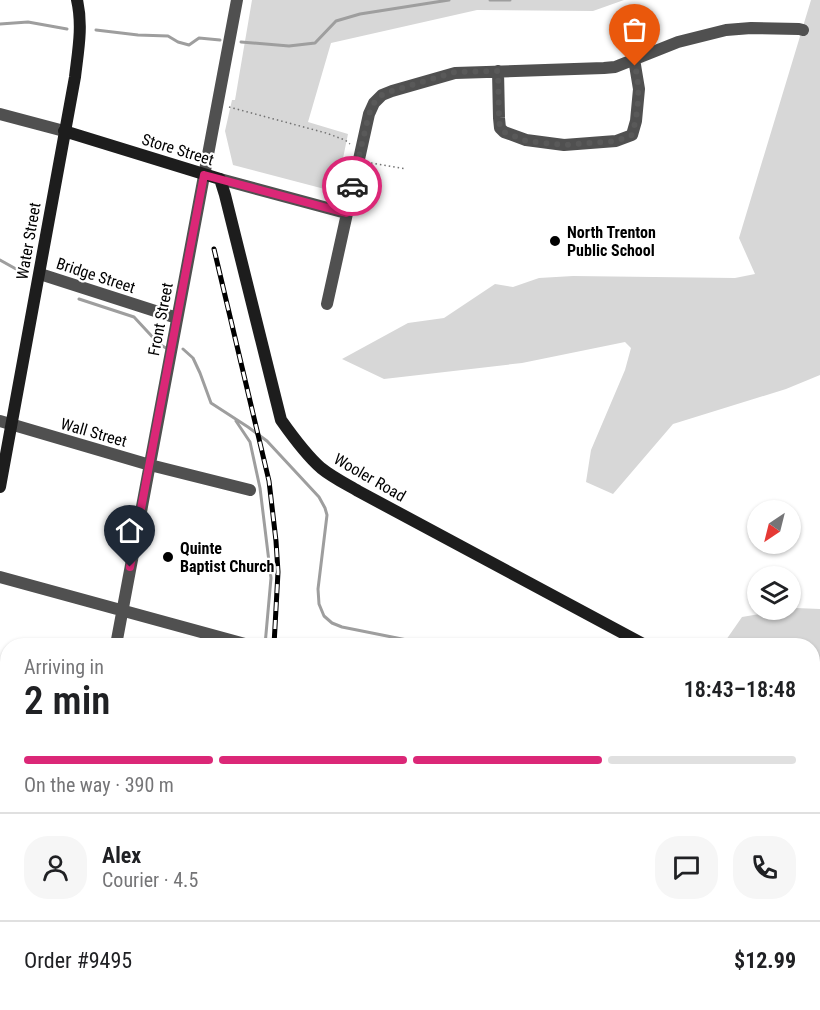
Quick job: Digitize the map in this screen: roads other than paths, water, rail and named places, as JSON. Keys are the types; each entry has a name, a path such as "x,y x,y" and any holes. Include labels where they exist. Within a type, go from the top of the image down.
{"street":[{"name":"Water Street","path":"0,487 6,423 40,274 75,76 80,36 77,0"},
{"name":"Front Street","path":"117,638 237,0"},
{"path":"327,304 369,114 374,103 382,95 455,72 615,67 678,42 726,30 751,28 803,30"},
{"path":"498,71 499,118 500,128 504,132 526,141 575,145 616,141 632,135 636,121 639,89 634,59"},
{"name":"Store Street","path":"0,114 64,131 204,175 346,213"},
{"name":"Wooler Road","path":"220,179 281,420 313,460 331,475 358,491 632,638"},
{"name":"Bridge Street","path":"40,274 177,318"},
{"name":"Wall Street","path":"6,423 150,465 250,490"},
{"path":"0,577 223,638"}],"waterway":[{"path":"241,42 289,46 315,43 336,21 360,14 449,0"},
{"path":"490,0 510,0"},
{"path":"0,24 28,22 67,29"},
{"path":"96,30 168,36 189,45 199,38 220,40"},
{"path":"0,260 25,274"},
{"path":"79,299 134,317 159,344 166,348"},
{"path":"183,349 193,358 211,403 267,441 319,497 325,508 327,515 318,589 319,604 324,616 332,623 342,627 397,638"},
{"path":"236,421 250,442 260,488 271,578 266,638"}],"railway":[{"path":"214,249 269,481 278,572 274,638"}],"place":[{"name":"North Trenton Public School","path":"555,241"},
{"name":"Quinte Baptist Church","path":"168,557"}]}
